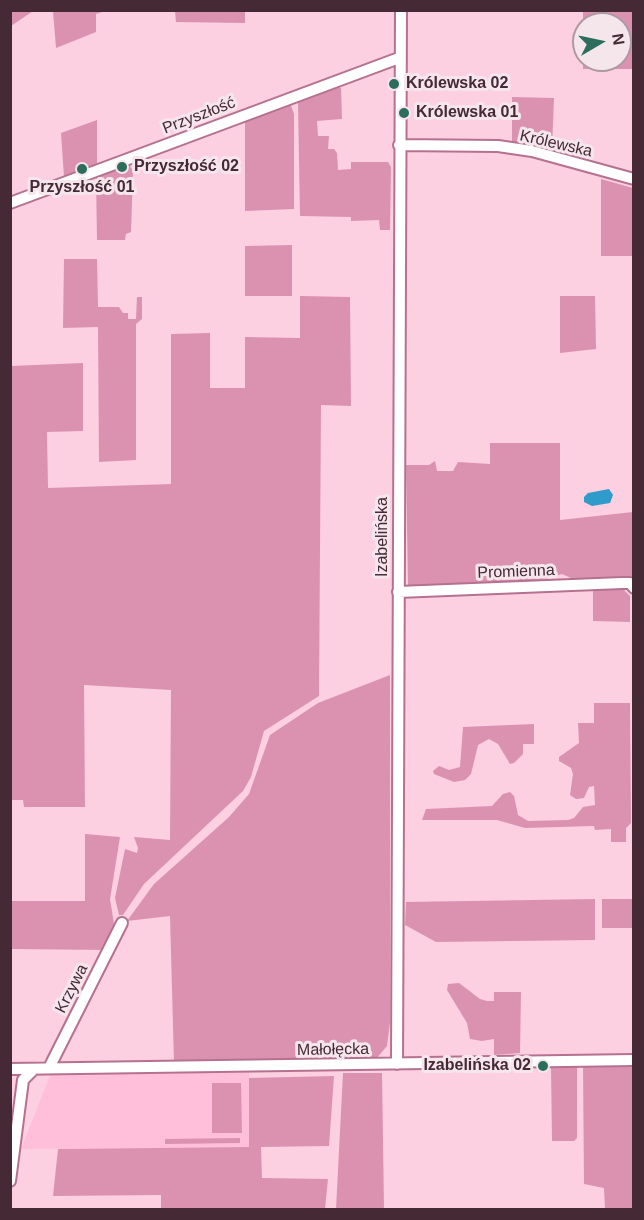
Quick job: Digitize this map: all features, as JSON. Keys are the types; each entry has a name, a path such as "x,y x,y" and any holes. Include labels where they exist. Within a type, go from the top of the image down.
{"street":[{"name":"Izabelińska","path":"397,1064 399,57 401,10"},
{"name":"Przyszłość","path":"10,203 399,57"},
{"name":"Królewska","path":"399,146 498,146 532,151 633,179"},
{"name":"Promienna","path":"398,592 622,583 630,583 633,588"},
{"name":"Krzywa","path":"49,1068 122,923"},
{"name":"Małołęcka","path":"10,1069 633,1060"},
{"path":"10,1181 23,1080 34,1069"}],"shaded area":[{"path":"53,10 105,11 96,14 96,32 56,48"},
{"path":"33,11 11,26 11,13"},
{"path":"175,11 245,11 245,23 176,22"},
{"path":"583,11 633,11 633,69 632,12"},
{"path":"334,85 341,88 342,119 317,121 318,136 329,136 328,149 334,149 337,153 338,170 351,169 351,162 388,162 391,167 390,230 380,230 379,220 351,221 351,217 300,216 298,103 301,98"},
{"path":"512,97 554,98 552,149 512,144"},
{"path":"290,103 294,114 294,209 245,211 245,119"},
{"path":"97,120 97,165 64,177 61,133"},
{"path":"129,164 133,171 131,232 126,234 125,240 97,240 96,176"},
{"path":"601,179 633,188 633,256 601,256"},
{"path":"292,245 292,296 245,296 245,246"},
{"path":"64,259 97,259 98,307 119,307 123,313 128,313 128,319 136,319 137,297 142,297 142,319 136,324 136,460 99,462 98,327 63,328"},
{"path":"300,296 350,297 351,406 321,405 319,696 264,731 251,777 243,791 144,884 123,915 119,915 115,898 125,849 137,853 138,848 134,837 170,840 171,690 84,685 85,807 24,807 23,800 11,800 11,366 83,363 83,431 47,432 48,488 171,484 171,334 210,333 210,388 245,388 245,337 300,338"},
{"path":"560,296 595,296 596,349 560,353"},
{"path":"490,443 560,443 560,520 633,512 633,580 573,579 562,574 538,581 408,586 406,465 429,465 435,461 437,471 453,471 458,462 490,464"},
{"path":"593,589 624,590 630,596 630,622 593,621"},
{"path":"390,675 390,1022 387,1046 376,1059 174,1063 170,916 127,921 154,884 229,817 249,794 270,735 318,703"},
{"path":"594,703 630,703 631,823 626,828 626,842 611,842 611,829 595,830 594,826 525,828 497,820 422,820 426,809 492,806 503,794 510,792 514,796 518,815 528,821 568,820 574,818 583,807 595,805 594,786 589,787 584,798 576,799 570,795 573,774 571,768 559,761 559,757 579,743 578,723 594,723"},
{"path":"534,724 534,744 523,744 523,754 514,763 510,764 498,744 489,739 478,745 471,774 465,780 454,782 434,774 433,771 439,766 449,770 460,767 463,727"},
{"path":"85,834 120,837 110,899 115,930 105,950 11,949 11,901 85,901"},
{"path":"595,899 595,940 436,942 405,925 406,902"},
{"path":"602,899 633,899 633,928 602,928"},
{"path":"459,983 480,999 487,1001 494,1001 494,992 521,992 520,1053 494,1055 494,1039 482,1041 470,1039 467,1023 447,990 448,984"},
{"path":"633,1065 633,1209 605,1209 604,1188 584,1184 583,1066"},
{"path":"577,1066 577,1138 574,1141 552,1141 551,1067"},
{"path":"249,1072 249,1147 21,1149 51,1073"},
{"path":"343,1073 382,1073 384,1209 336,1209"},
{"path":"334,1076 329,1146 261,1147 262,1178 328,1179 325,1209 161,1210 161,1195 53,1196 58,1149 249,1147 249,1078"},
{"path":"212,1083 241,1083 242,1133 212,1133"},
{"path":"240,1138 240,1143 165,1144 165,1139"}],"water":[{"path":"609,489 613,495 610,503 592,506 584,502 584,497 588,493"}],"place":[{"name":"Królewska 02","path":"394,84"},
{"name":"Królewska 01","path":"404,113"},
{"name":"Przyszłość 02","path":"122,167"},
{"name":"Przyszłość 01","path":"82,169"},
{"name":"Izabelińska 02","path":"543,1066"}]}
